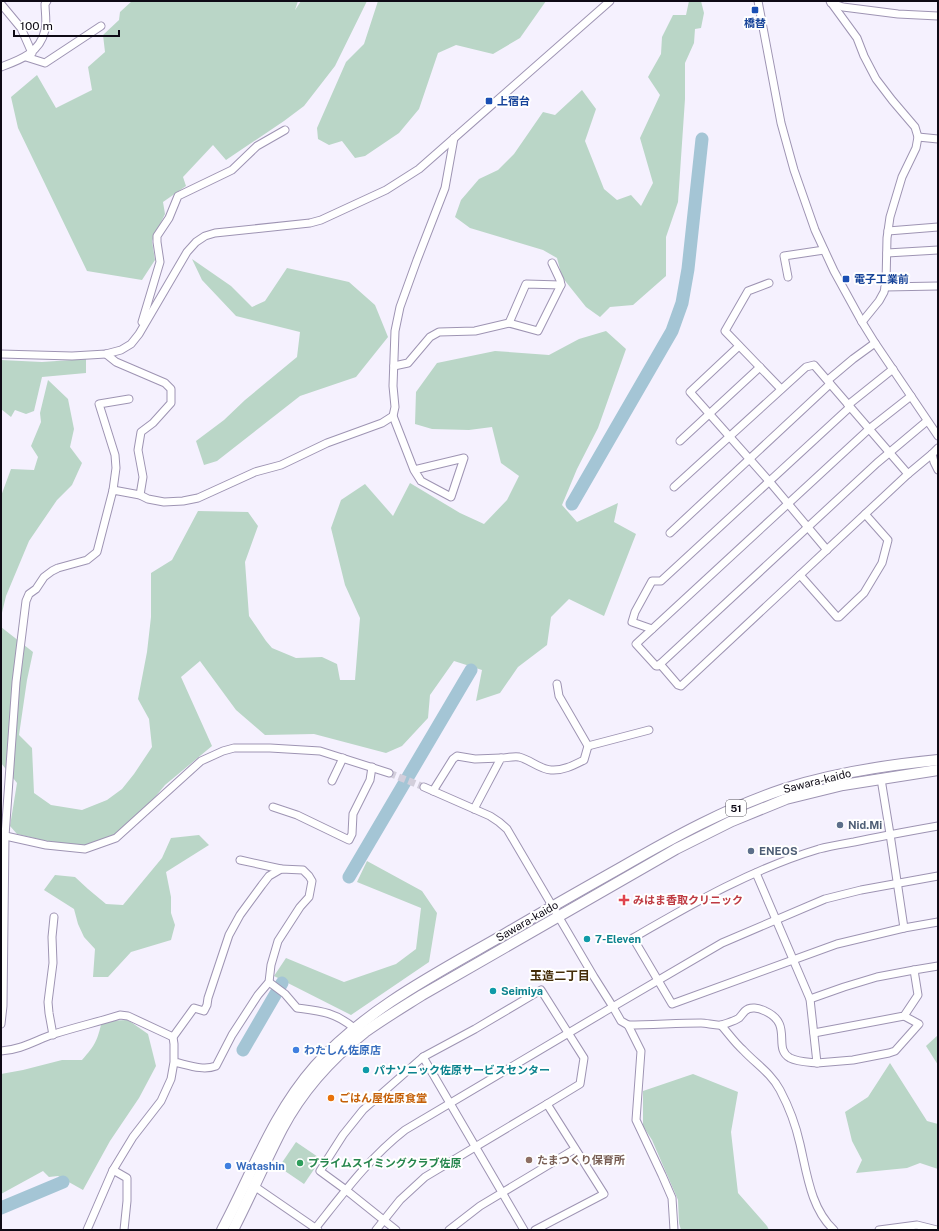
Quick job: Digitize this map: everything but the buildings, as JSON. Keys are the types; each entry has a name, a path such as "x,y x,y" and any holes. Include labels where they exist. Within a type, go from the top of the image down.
{"highway":[{"name":"Sawara-kaido","path":"222,1230 273,1126 292,1095 328,1052 354,1028 376,1012 422,982 552,906 712,818 783,790 813,780 878,767 938,760"},
{"name":"Sawara-kaido","path":"233,1230 283,1128 297,1104 319,1076 347,1047 381,1021 422,995 558,916 676,849 732,820 786,799 842,785 938,770"}],"street":[{"path":"1,67 29,55 42,40 45,29 45,4 47,1"},
{"path":"1,354 58,356 106,354 122,350 131,344 139,334 179,264 196,242 205,236 215,233 321,220 402,181 419,169 610,1"},
{"path":"758,1 781,123 794,170 815,230 862,322 938,436"},
{"path":"830,2 857,38 864,56 876,79 915,127 918,137 916,148 902,177 890,217 885,287 879,301 862,322"},
{"path":"830,2 843,7 898,14 938,16"},
{"path":"1,4 20,28 29,55 45,63 101,26"},
{"path":"139,334 160,262 157,236 168,218 178,196 232,170 257,146 285,130"},
{"path":"918,137 938,139"},
{"path":"414,470 464,458 451,497 421,481 414,470 393,416 395,407 393,386 395,332 400,307 445,188 454,138"},
{"path":"888,231 938,227"},
{"path":"788,278 784,256 824,250"},
{"path":"887,253 938,250"},
{"path":"394,366 408,363 430,337 439,332 475,331 509,323 538,331 561,285 552,263"},
{"path":"769,283 748,292 724,331 781,389"},
{"path":"509,323 526,284 561,285"},
{"path":"885,287 938,286"},
{"path":"670,533 749,460 853,359 876,343"},
{"path":"739,346 690,392 769,481 827,550"},
{"path":"106,354 116,362 164,383 171,389 171,403 153,423 141,432 138,450 143,477 140,495"},
{"path":"674,487 806,367 814,365 908,474"},
{"path":"680,441 760,367"},
{"path":"652,629 632,622 635,612 652,581 661,581 849,406 893,369"},
{"path":"911,396 869,429 636,644 656,666 658,666 890,452 927,421"},
{"path":"1,1024 3,1006 3,835 16,682 26,601 29,594 36,589 44,577 52,571 87,560 97,552 113,490 116,468 115,455 99,404 129,399"},
{"path":"113,490 140,495 148,499 164,502 183,502 198,498 254,472 281,464 327,443 382,423 393,416"},
{"path":"660,664 678,685 681,686 908,474 938,448"},
{"path":"932,454 938,470"},
{"path":"800,575 837,617 839,617 864,593 882,563 888,540 865,514"},
{"path":"433,791 453,759 458,756 475,759 518,757 540,767 552,770 563,769 584,760 588,746 559,696 557,684"},
{"path":"588,746 649,730"},
{"path":"3,835 54,846 85,849 116,838 201,761 234,748 270,748 320,751 388,773"},
{"path":"332,781 343,758"},
{"path":"474,809 501,758"},
{"path":"273,807 297,814 349,840 352,834 353,814 370,780 372,767"},
{"path":"881,778 904,928"},
{"path":"424,787 500,822 506,829 621,1021 628,1025 700,1023 721,1025 738,1019 746,1009 752,1008 765,1011 778,1021 781,1028 784,1053 789,1057 798,1060 817,1063 878,1056 895,1051 919,1024 904,1016 814,1033"},
{"path":"938,826 890,834 820,849 790,859 735,881 633,938 672,1004 794,961 837,944 904,928 938,922"},
{"path":"240,860 281,869 303,870 312,880 309,897 278,941 270,966 271,983 285,994 297,1008 324,1011 345,1020 354,1028"},
{"path":"86,1230 113,1170 133,1138 161,1101 171,1079 174,1062 173,1037 194,1008 204,1011 207,1006 208,998 229,935 240,915 270,876 281,869"},
{"path":"756,873 810,999 817,1063"},
{"path":"254,1186 316,1229 373,1158 405,1130 722,943 826,899 861,890 938,876"},
{"path":"53,1035 48,1002 53,963 52,937 54,917"},
{"path":"810,999 877,977 938,966"},
{"path":"904,1016 918,995 914,970"},
{"path":"174,1062 201,1068 216,1066 232,1035 258,995 271,983"},
{"path":"376,1230 384,1220 400,1200 425,1177 580,1084 584,1058 541,990 475,1029 423,1057 363,1110 343,1135 320,1171 346,1190 384,1220 396,1230"},
{"path":"1,1051 12,1050 53,1035 120,1015 128,1016 173,1037"},
{"path":"628,1025 641,1051 636,1120 672,1198 674,1230"},
{"path":"721,1025 743,1051 774,1080 780,1090 791,1115 800,1143 803,1161 814,1198 822,1216 834,1230"},
{"path":"423,1057 524,1230"},
{"path":"540,1229 604,1194 547,1104"},
{"path":"449,1230 480,1206 575,1149"},
{"path":"113,1170 127,1178 127,1201 124,1230"},
{"path":"879,1230 917,1225 937,1230"}],"green space":[{"path":"132,1 298,1 295,10 301,1 367,1 335,66 304,106 226,160 213,145 183,177 186,186 163,202 165,214 152,241 155,260 142,280 87,271 18,128 11,97 37,75 56,108 92,90 88,67 105,52 103,35 119,20 120,12"},
{"path":"378,1 546,1 520,38 493,54 456,45 438,53 419,109 399,133 365,156 355,158 342,141 329,145 318,139 317,128 346,62 364,44"},
{"path":"689,1 701,1 704,13 701,28 695,29 694,43 685,63 685,99 678,202 666,237 666,276 633,305 610,307 600,317 586,307 562,277 557,258 543,250 470,228 455,217 461,200 479,179 498,170 514,154 543,112 555,115 582,90 596,109 585,141 604,189 617,200 631,195 641,206 653,183 640,138 660,95 648,77 661,54 662,37 673,15 686,15"},
{"path":"192,259 231,286 252,307 265,301 287,268 349,282 375,305 388,337 356,377 300,396 217,461 204,465 196,441 224,420 245,400 297,357 300,332 236,316 202,280"},
{"path":"606,331 626,349 598,428 577,469 562,505 577,522 618,503 614,522 636,534 604,616 569,599 551,617 547,645 518,667 500,693 476,701 482,670 454,661 430,695 428,718 402,746 386,753 314,734 265,735 236,710 200,661 181,677 212,746 165,785 137,819 114,837 85,847 17,834 10,826 17,783 1,763 1,627 33,652 27,680 19,735 32,748 34,793 51,805 82,810 107,800 122,789 152,747 149,719 138,699 147,652 151,617 151,573 172,560 198,511 248,512 258,526 245,562 249,616 272,648 296,658 322,657 337,664 340,680 355,680 360,618 345,585 331,528 341,500 365,484 393,516 410,483 460,513 484,524 507,500 519,476 501,463 492,427 469,430 432,429 415,424 416,392 437,363 495,351 549,355 579,339"},
{"path":"86,359 86,373 42,377 34,411 26,414 15,410 11,417 1,409 1,360 42,362"},
{"path":"48,380 68,399 74,429 70,447 82,463 72,485 57,500 29,541 6,596 1,617 1,496 11,469 34,470 38,457 31,446 41,422 40,413"},
{"path":"199,835 209,845 166,872 171,897 171,913 175,925 171,940 131,952 108,977 93,977 95,949 84,937 78,924 74,909 44,890 55,875 75,877 106,904 123,905 162,858 171,838"},
{"path":"367,861 422,891 437,913 429,962 351,1015 274,976 286,958 344,982 396,964 416,949 421,908 357,882"},
{"path":"128,1020 148,1034 156,1066 139,1098 110,1141 83,1190 58,1176 49,1177 43,1171 1,1194 1,1074 62,1060 82,1060 95,1042 102,1021"},
{"path":"938,1035 938,1065 926,1046"},
{"path":"890,1063 927,1121 938,1124 938,1169 920,1163 907,1168 856,1173 862,1160 852,1141 845,1112 868,1097"},
{"path":"693,1074 738,1092 731,1132 738,1193 769,1230 681,1230 679,1223 678,1200 652,1140 643,1126 643,1091"},
{"name":"プライムスイミングクラブ佐原","path":"296,1142 321,1159 304,1184 279,1167"}],"waterway":[{"path":"572,504 672,331 682,303 688,269 702,139"},
{"path":"349,877 471,670"},
{"path":"243,1050 282,983"},
{"path":"1,1208 63,1182"}],"tunnel":[{"path":"389,773 424,787"}],"place":[{"name":"橋替","path":"755,10"},
{"name":"上宿台","path":"489,101"},
{"name":"電子工業前","path":"846,279"},
{"name":"Nid.Mi","path":"840,825"},
{"name":"ENEOS","path":"751,851"},
{"name":"みはま香取クリニック","path":"624,900"},
{"name":"7-Eleven","path":"587,939"},
{"name":"Seimiya","path":"493,991"},
{"name":"わたしん佐原店","path":"296,1050"},
{"name":"パナソニック佐原サービスセンター","path":"366,1070"},
{"name":"ごはん屋佐原食堂","path":"331,1098"},
{"name":"たまつくり保育所","path":"529,1160"},
{"name":"プライムスイミングクラブ佐原","path":"300,1163"},
{"name":"Watashin","path":"228,1166"}],"district":[{"name":"玉造二丁目","path":"560,976"}]}
